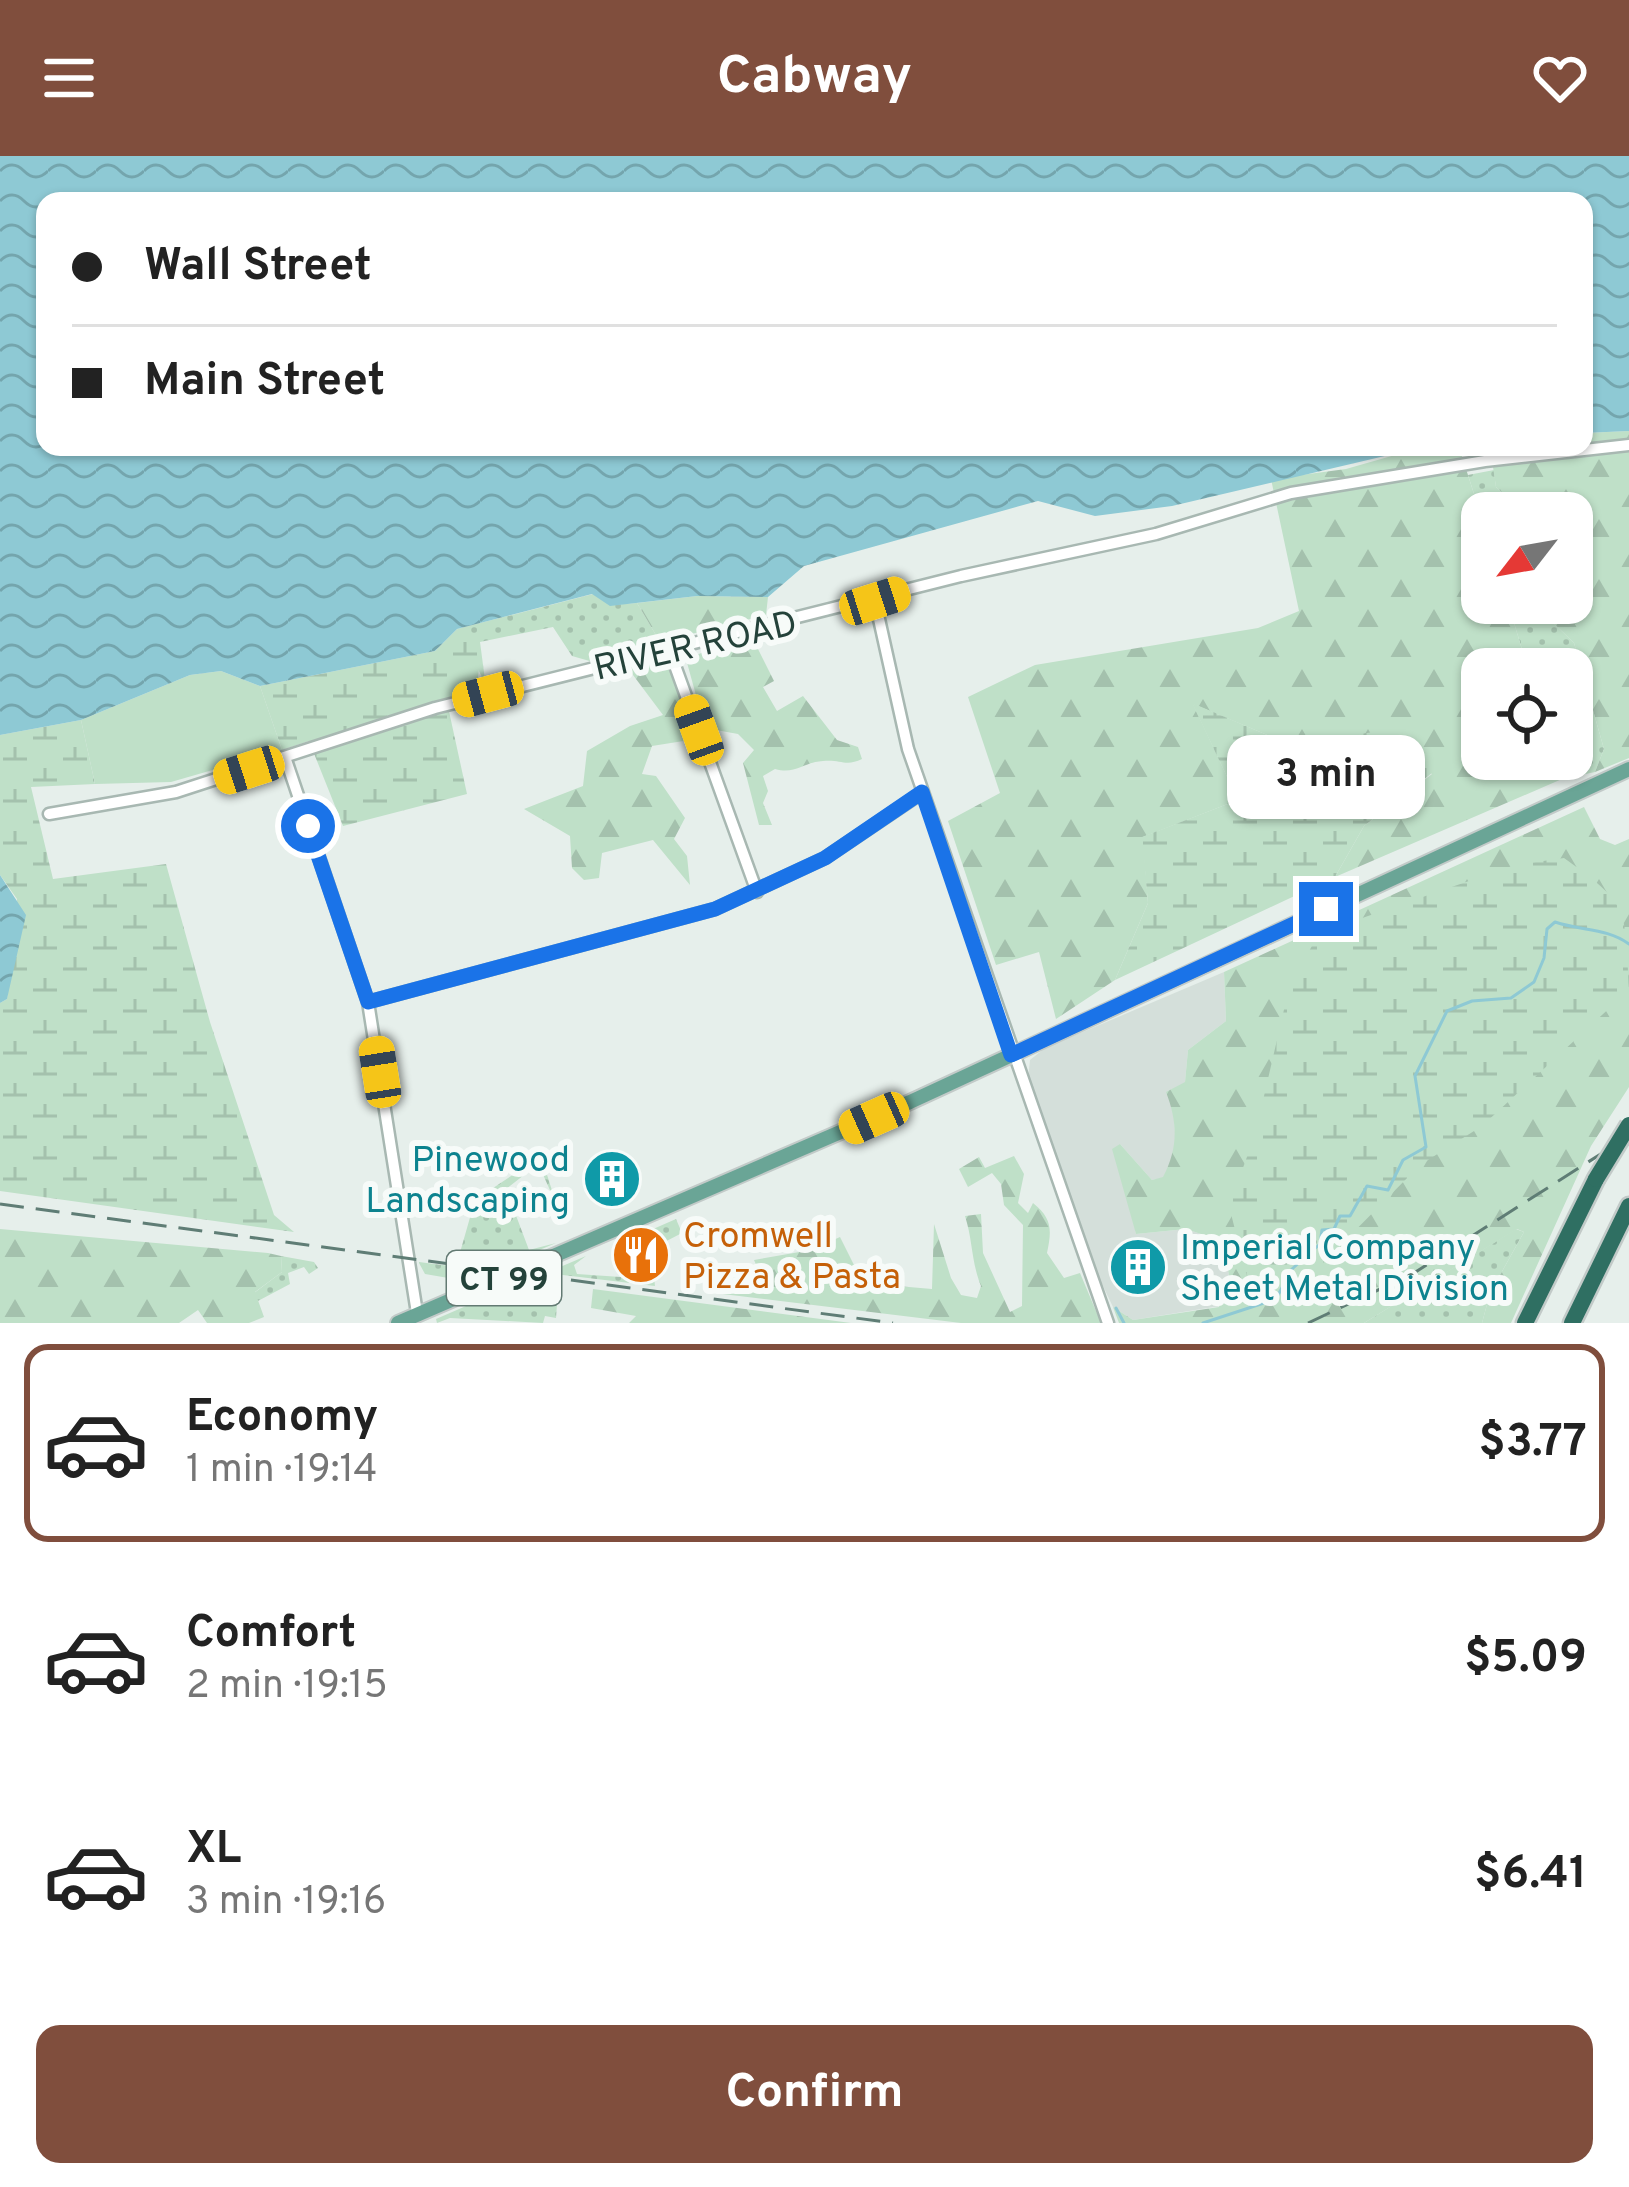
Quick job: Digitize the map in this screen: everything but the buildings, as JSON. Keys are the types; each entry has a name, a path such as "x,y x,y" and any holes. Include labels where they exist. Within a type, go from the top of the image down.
{"highway":[{"path":"1525,1323 1596,1180 1629,1125"},
{"path":"1572,1323 1629,1206"}],"main road":[{"name":"CT 99","path":"398,1323 424,1316 1011,1055 1629,769"}],"street":[{"name":"RIVER ROAD","path":"1593,450 1629,446"},
{"name":"RIVER ROAD","path":"49,814 176,792 435,708 961,576 1156,534 1291,493 1533,456"},
{"path":"875,601 922,792 1108,1323"},
{"path":"669,649 758,892"},
{"path":"285,757 368,1002 424,1316"},
{"path":"368,1002 676,923 758,892 825,858 922,792"}],"shaded area":[{"path":"1224,972 1226,1021 1188,1050 1185,1082 1174,1112 1176,1153 1163,1178 1152,1180 1120,1144 1136,1234 1186,1229 1220,1240 1229,1274 1220,1306 1133,1320 1113,1307 1086,1250 1028,1079 1030,1060 1045,1048"}],"green space":[{"path":"1629,431 1629,758 1595,772 1604,749 1593,710 1593,648 1575,648 1554,624 1593,624 1593,492 1502,492 1496,487 1491,456 1593,456 1593,433"},
{"path":"1392,456 1462,456 1473,492 1461,492 1461,624 1514,624 1522,648 1461,648 1461,780 1560,780 1335,877 1364,826 1432,774 1386,731 1291,745 1193,704 1238,800 1143,837 1148,903 1115,980 1056,1019 1039,952 996,965 948,821 1000,793 968,697 1035,665 1258,628 1299,611 1271,479 1346,469"},
{"path":"1494,470 1496,487 1502,492 1473,492 1468,475"},
{"path":"593,594 610,605 637,603 660,642 593,662 572,656 553,627 480,642 485,680 476,693 482,677 457,629"},
{"path":"697,596 768,597 766,615 660,642 637,603"},
{"path":"1514,624 1554,624 1575,648 1522,648"},
{"path":"457,629 481,653 476,693 447,702 467,794 343,826 309,741 282,750 260,686 435,651"},
{"path":"737,639 741,651 757,647 774,681 763,687 777,711 803,696 837,740 858,747 862,759 775,769 763,776 768,791 763,803 772,825 759,825 743,763 754,750 738,734 705,728 686,659"},
{"path":"664,656 696,739 652,746 642,774 656,776 685,818 674,839 687,856 690,885 653,840 602,853 599,878 584,880 572,868 570,836 524,809 583,786 587,751 630,726 663,715 627,667"},
{"path":"221,671 260,686 282,750 171,782 95,784 81,720 190,675"},
{"path":"1192,703 1291,745 1386,730 1432,773 1364,826 1335,877 1115,980 1148,903 1142,837 1238,800"},
{"path":"1593,710 1604,749 1593,772"},
{"path":"81,720 95,784 31,787 53,879 166,864 210,1022 274,1215 294,1232 0,1191 0,1003 7,999 17,899 0,875 0,735"},
{"path":"1584,807 1600,839 1615,845 1629,839 1629,1087 1591,1146 1511,1323 1482,1323 1490,1293 1524,1232 1517,1229 1364,1323 1119,1323 1113,1307 1133,1320 1219,1307 1229,1274 1219,1240 1186,1229 1136,1234 1112,1149 1120,1144 1152,1180 1163,1177 1175,1136 1166,1092 1185,1082 1188,1050 1226,1021 1224,972"},
{"path":"1564,858 1601,886 1619,910 1629,990 1482,1126 1420,1165 1318,1268 1255,1308 1229,1206 1255,1135 1289,988 1319,933 1515,865"},
{"path":"541,1156 557,1206 541,1170 533,1168 506,1189 529,1250 556,1243 506,1264 459,1256 475,1200"},
{"path":"1014,1156 1024,1174 1018,1203 1028,1213 1033,1203 1044,1214 1050,1231 1047,1253 1064,1278 1080,1273 1101,1323 961,1323 706,1292 706,1286 758,1269 754,1260 811,1250 840,1237 863,1283 932,1289 934,1224 951,1278 961,1295 977,1298 981,1286 965,1216 981,1214 983,1253 1010,1312 1022,1306 1023,1225 1004,1205 1001,1184 992,1173 968,1187 959,1169 979,1157 985,1168"},
{"path":"676,1219 682,1233 651,1249 655,1286 546,1273 586,1256 574,1265 577,1274 650,1279 644,1233"},
{"path":"0,1229 268,1253 281,1256 282,1272 255,1292 264,1317 249,1323 207,1323 198,1310 179,1323 0,1323"},
{"path":"1516,1229 1524,1232 1490,1293 1482,1323 1364,1323"},
{"path":"281,1256 314,1262 318,1268 309,1274 304,1267 288,1273 290,1284 256,1302 254,1293 282,1272"},
{"path":"419,1262 488,1271 466,1281 425,1274"},
{"path":"510,1287 513,1294 557,1304 556,1318 545,1316 543,1323 450,1318 437,1323 436,1319"},
{"path":"593,1289 851,1323 629,1323 636,1316 591,1308"}],"water":[{"path":"0,156 1629,156 1629,431 1593,433 1593,192 36,192 36,456 1385,456 1172,506 1095,516 1038,501 804,566 768,597 697,596 610,606 592,594 457,629 435,651 260,686 221,671 190,675 81,720 0,735"},
{"path":"0,875 26,915 7,999 0,1003"}],"waterway":[{"path":"1203,1323 1276,1299 1292,1269 1320,1244 1322,1230 1334,1229 1340,1216 1350,1216 1367,1186 1388,1190 1403,1160 1426,1147 1415,1076 1447,1011 1472,1001 1511,998 1534,982 1544,958 1547,929 1555,922 1603,932 1629,944"},
{"path":"1116,1308 1124,1323"}],"railway":[{"path":"1308,1323 1414,1273 1629,1136"},
{"path":"0,1204 893,1323"}],"place":[{"name":"Pinewood Landscaping","path":"612,1179"},
{"name":"Cromwell Pizza & Pasta","path":"641,1255"},
{"name":"Imperial Company Sheet Metal Division","path":"1138,1267"}],"route":[{"path":"308,826 368,1002 715,909 825,858 922,792 1011,1055 1326,909"}]}
